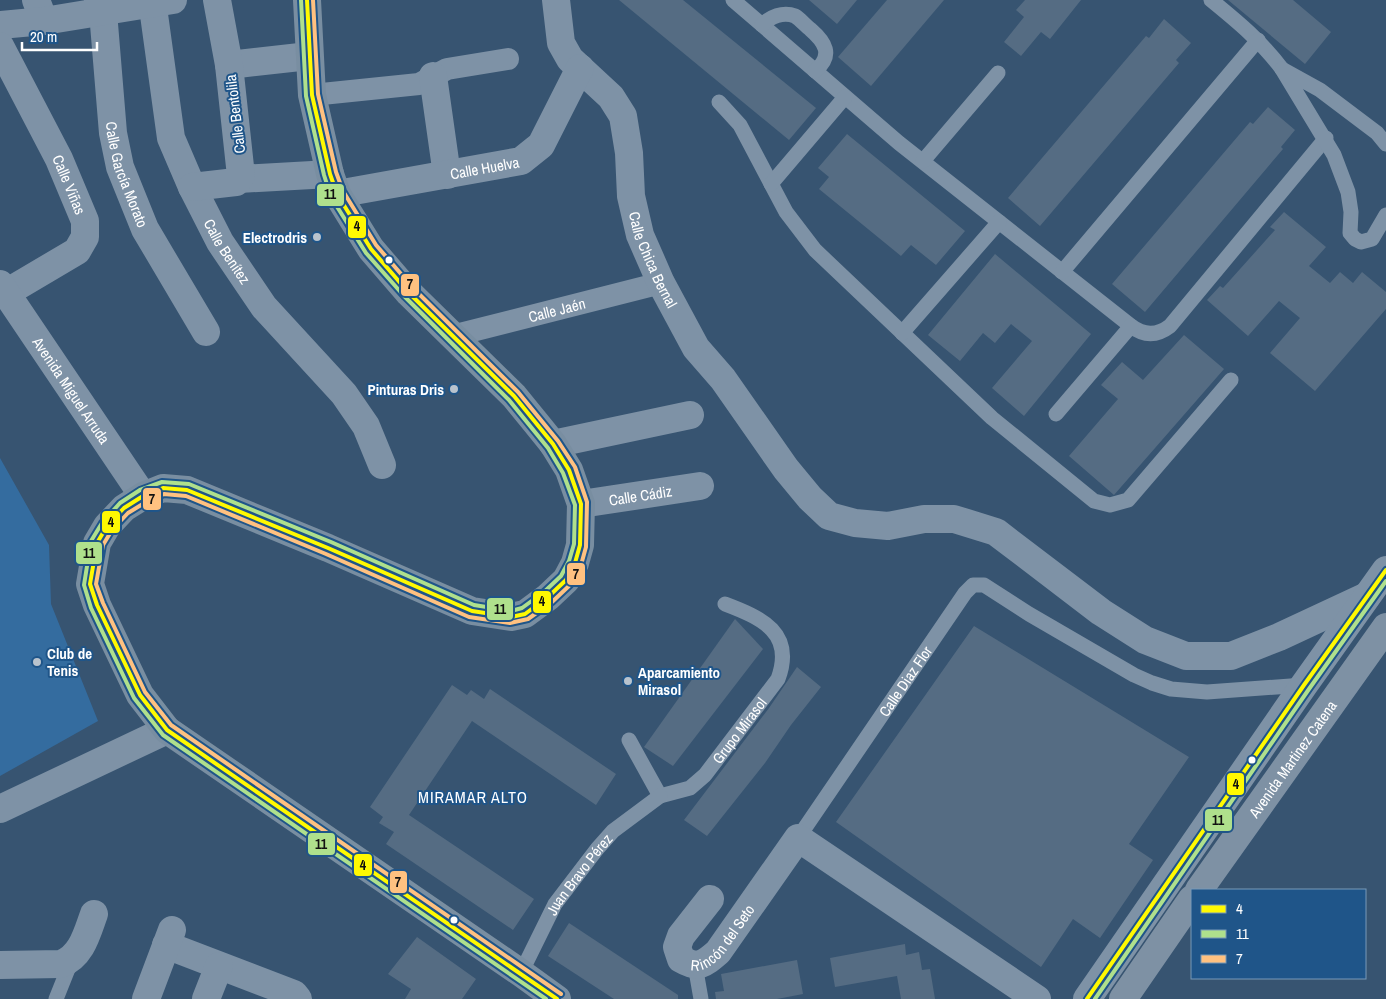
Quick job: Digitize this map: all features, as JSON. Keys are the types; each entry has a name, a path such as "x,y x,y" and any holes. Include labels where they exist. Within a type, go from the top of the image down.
{"highway":[{"name":"Avenida Martinez Catena","path":"1200,889 1386,627"},
{"path":"1123,999 1191,900"}],"main road":[{"path":"307,0 312,95 334,184 370,249 409,293 514,396 553,444 569,470 581,504 580,545 575,562 566,580 548,597 525,614 511,617 472,611 319,544 187,490 163,488 143,496 124,508 107,526 97,543 90,584 97,605 140,695 167,730 557,999"}],"street":[{"name":"Calle Bentolila","path":"217,0 229,65 241,171 239,180"},
{"name":"Calle Chica Bernal","path":"556,0 561,44 570,59 611,97 623,116 629,153 631,196 640,235 661,283 696,348 723,379 786,469 810,498 829,516 855,523 888,526 924,518 954,519 996,532 1101,612 1145,640 1186,656 1231,656 1279,637 1367,596"},
{"path":"0,25 40,11 159,1"},
{"name":"Calle Benítez","path":"159,1 171,138 192,187 220,242 264,307 344,394 366,426 382,465"},
{"name":"Calle García Morato","path":"101,6 113,134 120,168 145,229 206,332"},
{"name":"Calle Viñas","path":"0,46 59,158 85,221 86,237 77,251 3,288"},
{"path":"229,65 309,56"},
{"path":"312,95 419,84 447,68 508,59"},
{"name":"Calle Huelva","path":"239,180 334,184 447,175 521,161 541,146 580,68"},
{"path":"433,76 447,175"},
{"path":"192,187 236,182 239,180"},
{"name":"Calle Jaén","path":"452,336 661,283"},
{"name":"Avenida Miguel Arruda","path":"3,288 143,496"},
{"path":"553,444 690,414"},
{"name":"Calle Cádiz","path":"581,504 700,486"},
{"path":"1087,999 1304,685 1386,570"},
{"path":"0,809 167,730"},
{"path":"798,838 1037,999"},
{"name":"Rincón del Seto","path":"710,899 681,936 677,947 681,958 691,965 708,960 718,952 798,838"},
{"path":"0,965 61,964 72,959 82,946 94,914"},
{"path":"146,999 169,937 219,966 294,994 298,999"},
{"path":"206,999 219,966"}],"lane":[{"path":"733,0 845,97 923,161 1142,333 1150,334 1170,326 1326,138"},
{"path":"1211,0 1258,40 1282,69 1326,138 1348,192 1351,212 1350,233 1352,236 1361,242 1372,239 1386,215"},
{"path":"762,25 768,18 775,16 794,16 821,38 826,54 824,61 815,71"},
{"path":"1062,272 1258,40"},
{"path":"1282,69 1320,90 1377,133 1386,144"},
{"path":"923,161 998,73"},
{"path":"771,184 845,97"},
{"path":"718,102 740,125 786,212 815,250 992,418 1087,497 1102,504 1119,503 1128,500 1231,380"},
{"path":"902,333 999,222"},
{"path":"1056,414 1131,326"},
{"name":"Calle Diaz Flor","path":"798,838 965,593 973,585 984,585 1037,618 1152,684 1171,689 1207,692 1304,685"},
{"name":"Grupo Mirasol","path":"660,796 690,788 705,775 778,679 783,666 783,650 779,637 768,625 725,604"},
{"path":"629,740 660,796"},
{"name":"Juan Bravo Pérez","path":"521,973 555,904 597,849 612,831 660,796"},
{"path":"56,999 72,959"},
{"path":"695,965 701,999"}],"shaded area":[{"name":"Club de Tenis","path":"0,458 49,545 51,604 98,721 0,776"}],"building":[{"path":"619,0 683,0 816,108 789,140"},
{"path":"809,0 857,0 837,24"},
{"path":"887,0 944,0 871,86 838,57"},
{"path":"1025,0 1081,0 1050,39 1041,32 1021,56 1004,42 1024,17 1016,10"},
{"path":"1228,0 1293,0 1331,32 1305,64"},
{"path":"1164,19 1191,43 1176,60 1179,63 1040,226 1008,198 1146,36 1149,38"},
{"path":"1268,107 1295,130 1281,147 1283,149 1145,312 1112,284 1250,122 1253,124"},
{"path":"847,134 965,231 936,265 911,245 901,256 819,189 829,177 818,168"},
{"path":"1284,212 1326,247 1309,266 1330,283 1340,272 1353,283 1362,272 1386,292 1386,309 1315,391 1270,353 1300,318 1279,301 1248,336 1207,300 1220,286 1223,288 1275,230 1270,227"},
{"path":"995,254 1091,334 1024,416 992,388 1032,341 1011,324 995,343 983,333 960,361 928,335"},
{"path":"1184,335 1224,369 1114,495 1069,456 1118,399 1101,385 1122,362 1143,380"},
{"path":"735,619 763,649 673,766 644,747"},
{"path":"974,626 1189,757 1129,844 1153,860 1100,938 1073,919 1041,967 836,822"},
{"path":"797,667 821,687 791,725 765,763 707,836 684,820 769,708"},
{"path":"452,685 467,695 471,690 484,699 490,689 616,774 596,805 472,721 409,815 534,899 513,930 386,844 394,832 379,823 383,817 370,807"},
{"path":"569,923 678,995 678,999 614,999 548,956"},
{"path":"417,937 476,979 462,999 405,999 411,989 388,974"},
{"path":"905,944 906,955 919,952 922,970 930,969 935,999 901,999 897,976 835,987 830,958"},
{"path":"797,960 803,994 777,999 716,999 715,992 724,991 721,974"}],"transit line":[{"name":"11","path":"301,0 306,96 324,175 331,197 366,253 405,297 509,400 548,448 563,473 575,505 574,544 569,561 561,576 544,592 522,608 511,611 474,605 331,542 189,484 162,482 140,490 120,503 102,523 91,541 84,585 91,608 134,698 163,735 546,999"},
{"name":"4","path":"307,0 312,95 330,174 337,194 371,249 409,293 514,396 553,444 569,470 581,504 580,545 575,563 566,580 548,597 525,614 511,617 472,611 328,548 187,490 163,488 143,496 124,508 107,526 97,543 90,584 97,605 140,695 167,730 557,999"},
{"name":"7","path":"313,0 318,94 336,172 343,191 376,245 414,289 518,392 558,441 575,467 587,502 586,547 581,565 570,585 552,602 528,619 510,623 469,617 326,554 186,496 164,494 128,513 112,530 103,545 96,584 145,692 171,725 561,994"},
{"name":"4","path":"1087,999 1304,685 1386,570"},
{"name":"11","path":"1095,999 1386,581"}],"place":[{"name":"Electrodris","path":"317,237"},
{"name":"Pinturas Dris","path":"454,389"},
{"name":"Club de Tenis","path":"37,662"},
{"name":"Aparcamiento Mirasol","path":"628,681"}],"district":[{"name":"MIRAMAR ALTO","path":"473,797"}]}
